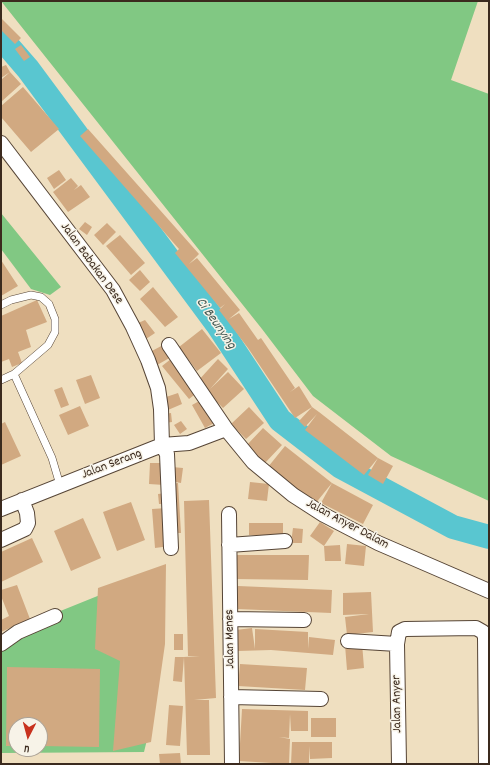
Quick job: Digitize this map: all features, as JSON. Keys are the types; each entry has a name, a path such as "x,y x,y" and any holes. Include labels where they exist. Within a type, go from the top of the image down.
{"street":[{"name":"Jalan Babakan Dese","path":"1,143 113,290 130,321 148,360 158,388 161,409 162,445 167,454 171,548"},
{"name":"Jalan Anyer Dalam","path":"168,345 226,429 253,462 293,495 324,515 378,543 489,591"},
{"name":"Jalan Serang","path":"1,509 162,445 189,444 226,429"},
{"path":"1,540 25,530 28,523 27,513 22,500"},
{"name":"Jalan Menes","path":"229,514 232,764"},
{"path":"230,545 285,541"},
{"path":"1,644 18,632 55,616"},
{"path":"230,619 304,620"},
{"path":"348,640 397,644 399,632 405,629 476,628 483,632 485,637 487,659 486,764"},
{"name":"Jalan Anyer","path":"397,644 399,764"},
{"path":"231,697 321,699"}],"lane":[{"path":"1,305 11,300 31,295 41,297 48,304 55,319 55,332 48,346 14,374 1,380"},
{"path":"14,374 48,449 60,485"}],"green space":[{"path":"1,1 478,1 451,80 489,94 489,501 391,456 313,396 262,329"},
{"path":"1,213 61,287 50,295 31,289 1,249"},
{"path":"147,576 155,707 144,752 48,753 48,717 8,717 8,753 1,753 1,635"}],"building":[{"path":"1,18 21,38 15,44 1,30"},
{"path":"21,45 30,57 24,61 15,49"},
{"path":"6,65 10,72 1,78 1,67"},
{"path":"10,72 21,84 1,102 1,80"},
{"path":"23,87 59,129 31,152 1,117 1,106"},
{"path":"88,129 199,254 189,264 197,258 240,310 229,319 239,313 258,340 261,338 295,388 290,392 299,386 312,407 295,418 248,348 219,310 225,304 220,308 175,253 179,249 80,136"},
{"path":"59,170 66,180 54,189 47,178"},
{"path":"71,178 78,186 74,190 81,185 90,197 68,212 53,192"},
{"path":"85,222 92,227 87,235 79,229"},
{"path":"107,223 116,232 103,245 94,235"},
{"path":"120,235 145,263 131,275 106,246"},
{"path":"1,260 18,286 1,296"},
{"path":"140,270 150,282 140,291 129,280"},
{"path":"153,287 178,317 165,327 140,299"},
{"path":"37,300 47,322 26,330 31,347 18,352 22,363 12,367 9,359 1,362 1,316"},
{"path":"145,320 155,333 146,339 136,324"},
{"path":"202,329 221,353 197,371 179,347"},
{"path":"165,344 173,356 157,365 150,352"},
{"path":"171,359 198,392 189,399 162,366"},
{"path":"218,359 228,369 210,389 228,372 244,389 223,408 197,382"},
{"path":"91,375 100,398 85,404 76,380"},
{"path":"62,387 69,405 61,408 54,390"},
{"path":"178,393 182,404 168,410 163,398"},
{"path":"203,399 216,422 205,428 192,405"},
{"path":"80,406 89,426 68,435 59,415"},
{"path":"249,407 264,423 246,439 231,424"},
{"path":"312,407 378,458 364,475 305,430 317,414 305,427 299,421"},
{"path":"171,413 172,422 165,423 164,414"},
{"path":"181,421 187,429 180,434 174,425"},
{"path":"5,422 21,456 1,465 1,424"},
{"path":"263,428 282,445 265,463 246,446"},
{"path":"285,446 332,483 315,504 268,467"},
{"path":"378,458 393,466 383,484 368,475"},
{"path":"150,463 165,463 164,485 149,484"},
{"path":"172,467 183,468 181,483 170,481"},
{"path":"250,482 269,484 267,501 248,499"},
{"path":"178,483 181,533 173,533 170,484"},
{"path":"332,483 373,505 363,524 321,503"},
{"path":"166,493 167,504 159,504 158,494"},
{"path":"209,500 216,698 194,700 209,700 210,755 187,755 184,657 200,656 188,656 184,501"},
{"path":"131,502 145,540 117,551 103,512"},
{"path":"167,508 170,546 155,548 152,509"},
{"path":"83,518 101,558 71,571 54,531"},
{"path":"320,522 334,531 324,546 310,536"},
{"path":"249,523 283,523 283,535 249,535"},
{"path":"293,528 303,529 302,543 291,543"},
{"path":"32,538 43,562 1,582 1,552"},
{"path":"347,544 366,546 364,566 345,564"},
{"path":"340,545 341,561 325,561 324,546"},
{"path":"234,555 309,555 308,580 234,579"},
{"path":"166,564 165,644 151,742 113,751 120,661 95,649 98,588"},
{"path":"17,585 30,619 1,632 1,620 9,616 1,596 1,590"},
{"path":"238,586 332,590 331,613 237,609"},
{"path":"371,592 373,632 347,635 345,617 369,614 343,615 343,593"},
{"path":"252,628 255,649 255,629 308,632 308,649 309,637 335,640 333,655 271,650 238,651 236,630"},
{"path":"174,634 183,634 183,650 174,650"},
{"path":"362,643 364,668 347,670 345,645"},
{"path":"175,657 184,657 182,682 173,681"},
{"path":"240,664 307,668 305,690 238,686"},
{"path":"7,667 100,669 99,747 48,746 48,717 8,717 8,746 6,746"},
{"path":"169,705 183,706 180,746 166,745"},
{"path":"242,709 308,711 308,731 291,731 290,714 289,738 279,737 290,739 289,764 239,761"},
{"path":"311,718 336,718 336,737 311,737"},
{"path":"292,742 332,742 332,758 310,759 309,746 309,764 291,764"},
{"path":"180,753 181,764 160,764 159,754"}],"waterway":[{"name":"Ci Beunying","path":"1,38 28,69 217,324 280,420 341,467 453,527 489,537"}]}
